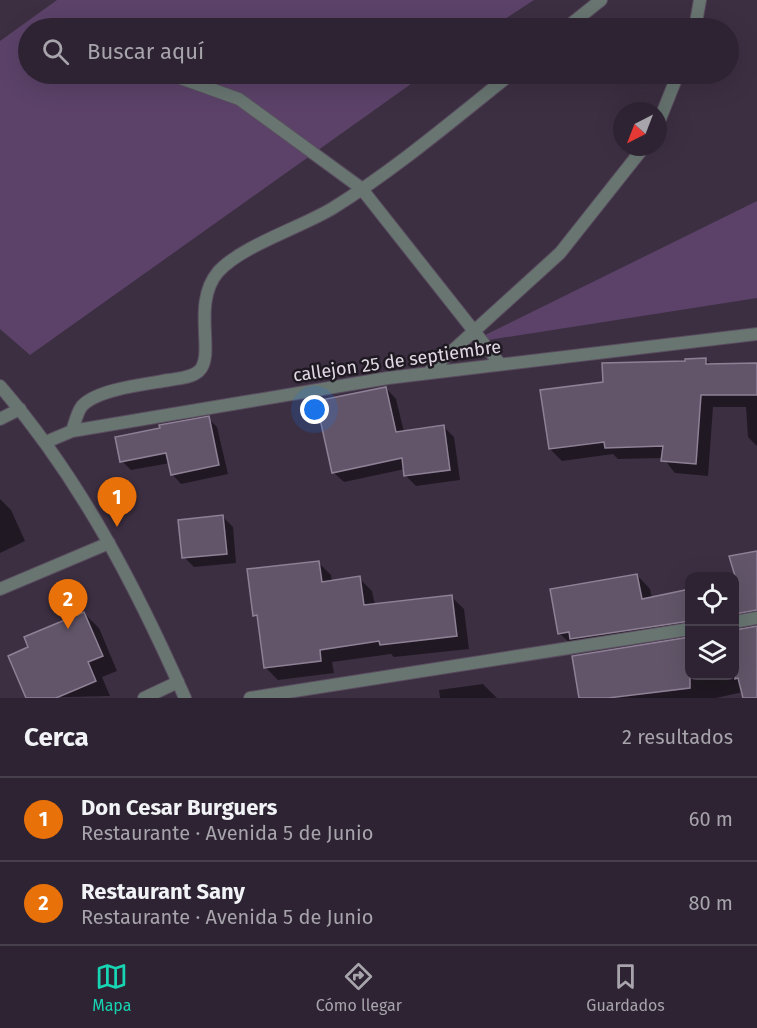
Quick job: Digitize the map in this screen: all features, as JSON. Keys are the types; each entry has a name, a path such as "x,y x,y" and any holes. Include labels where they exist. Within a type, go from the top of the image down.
{"street":[{"path":"578,18 601,0"},
{"path":"697,18 700,0"},
{"path":"197,84 239,99 361,188 500,364"},
{"path":"72,431 81,406 91,398 190,376 199,371 206,360 203,306 207,289 218,272 234,259 332,209 415,151 499,84"},
{"path":"667,102 674,84"},
{"path":"428,373 560,253 637,156"},
{"name":"callejon 25 de septiembre","path":"46,442 72,431 428,373 757,334"},
{"path":"0,386 46,442 78,489 109,543 185,698"},
{"path":"0,419 20,409"},
{"path":"0,589 109,543"},
{"path":"739,621 757,618"},
{"path":"250,698 685,630"},
{"path":"144,698 178,682"}],"shaded area":[{"path":"57,0 534,0 506,18 32,18"},
{"path":"18,28 18,84 411,84 30,355 0,329 0,41"},
{"path":"757,201 757,298 469,343"}],"building":[{"path":"706,358 706,364 757,363 757,395 701,395 696,464 661,461 663,446 605,448 604,442 549,449 540,390 603,382 602,363 685,361 685,359"},
{"path":"386,387 396,432 444,425 450,470 404,476 402,458 332,473 316,401"},
{"path":"209,416 219,465 171,475 166,453 120,462 115,437 160,428 159,425"},
{"path":"223,515 227,554 182,558 178,520"},
{"path":"757,551 757,610 739,613 739,572 734,572 729,556"},
{"path":"319,561 322,582 360,576 364,605 452,595 457,636 380,645 379,641 320,650 321,661 264,668 257,615 253,616 247,569"},
{"path":"637,574 642,599 685,590 685,622 570,639 569,632 558,634 550,589"},
{"path":"84,612 103,656 88,662 96,681 56,698 26,698 8,656 28,647 24,637"},
{"path":"757,626 757,698 743,698 738,680 739,629"},
{"path":"685,638 685,680 690,680 690,688 608,698 579,698 572,656"}],"place":[{"name":"Don Cesar Burguers","path":"117,527"},
{"name":"Restaurant Sany","path":"68,629"}]}
